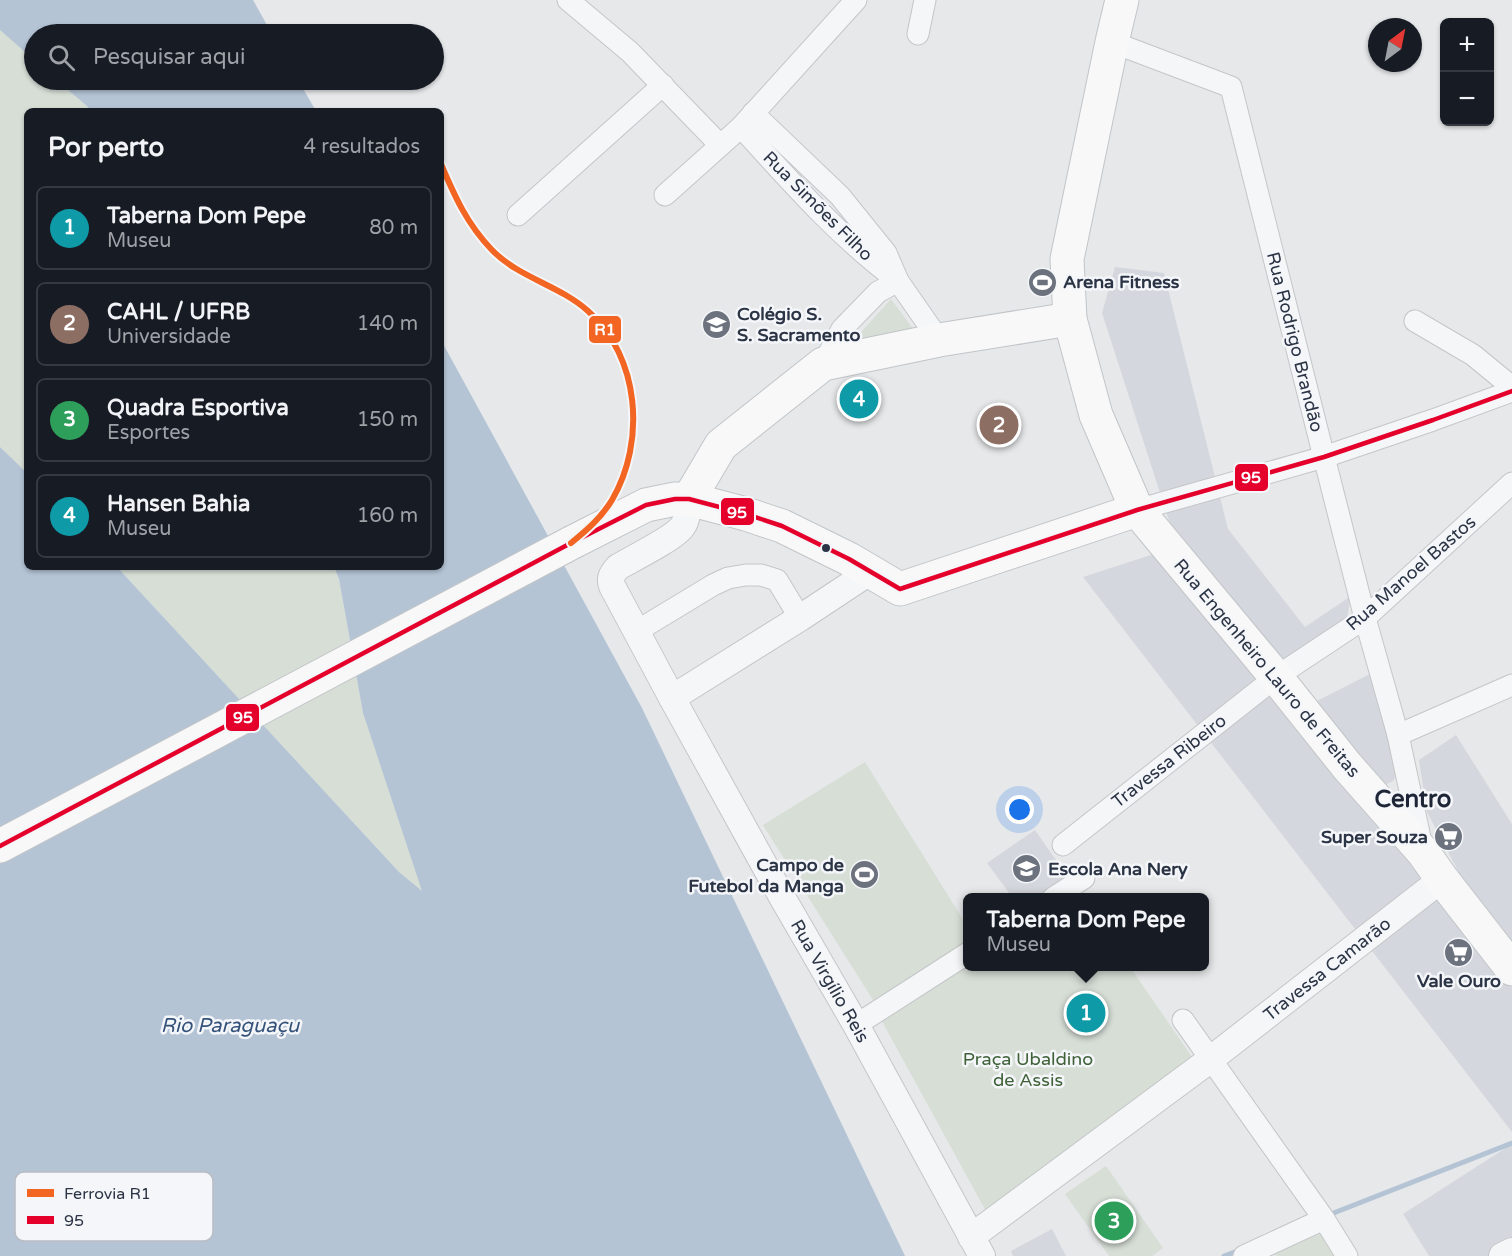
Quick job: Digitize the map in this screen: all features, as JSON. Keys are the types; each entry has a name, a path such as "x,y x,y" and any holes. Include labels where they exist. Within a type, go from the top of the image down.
{"main road":[{"name":"Rua Engenheiro Lauro de Freitas","path":"1122,0 1067,259 1070,319 1096,415 1137,510 1347,766 1423,852 1512,969"},
{"path":"688,499 721,445 823,364 939,340 1070,319"},
{"path":"0,846 646,505 675,499 688,499 746,514 782,526 871,571 900,589 1137,510"}],"street":[{"path":"568,0 630,52 720,146"},
{"path":"665,195 747,120 856,0"},
{"path":"918,34 926,0"},
{"name":"Rua Rodrigo Brandão","path":"1112,42 1231,87 1365,618 1398,735 1423,852"},
{"path":"518,215 663,86"},
{"name":"Rua Simões Filho","path":"747,120 840,196 886,253 898,281 939,340"},
{"name":"Rua Simões Filho","path":"747,120 820,213 874,263 898,281"},
{"path":"820,213 840,196"},
{"path":"823,364 842,329 878,292 898,281"},
{"path":"1137,510 1324,457 1433,420 1512,389 1473,355 1415,321"},
{"name":"Rua Manoel Bastos","path":"1276,677 1365,618 1511,486"},
{"name":"Rua Virgílio Reis","path":"688,499 683,526 669,537 618,567 612,573 610,580 612,586 977,1247"},
{"path":"672,698 871,571"},
{"path":"637,631 714,585 728,578 746,575 761,575 777,580 800,618"},
{"name":"Travessa Ribeiro","path":"1063,845 1276,677"},
{"path":"1398,735 1512,685"},
{"path":"1060,893 1084,878"},
{"name":"Travessa Camarão","path":"1211,1059 1442,879"},
{"path":"856,1026 963,956"},
{"path":"1183,1020 1324,1219 1347,1256"},
{"path":"977,1247 1211,1059"},
{"path":"1247,1256 1324,1219"},
{"path":"1502,1256 1512,1251"}],"shaded area":[{"path":"1115,267 1164,273 1228,529 1305,627 1351,596 1347,618 1284,663 1174,536 1102,313"},
{"path":"1154,554 1383,824 1512,988 1512,1132 1083,577"},
{"path":"1370,674 1401,769 1393,781 1371,792 1309,705"},
{"path":"1456,735 1512,824 1512,941 1465,884 1427,812 1419,760"},
{"name":"Escola Ana Nery","path":"1035,830 1067,876 1042,893 1009,893 987,863"},
{"path":"1512,1144 1512,1256 1429,1256 1403,1214"},
{"path":"1052,1229 1066,1256 1013,1256 1011,1251"}],"green space":[{"path":"0,30 24,51 24,90 68,90 88,108 24,108 24,470 0,447"},
{"path":"891,299 913,329 853,341"},
{"path":"120,570 335,570 339,579 363,713 423,892 399,872"},
{"name":"Campo de Futebol da Manga","path":"865,762 963,920 963,944 873,1000 763,825"},
{"name":"Praça Ubaldino de Assis","path":"963,961 963,971 1133,971 1201,1070 993,1224 878,1014"},
{"path":"1106,1166 1163,1248 1152,1256 1109,1256 1065,1194"},
{"path":"1320,1234 1334,1256 1278,1256 1272,1254"}],"water":[{"path":"0,0 253,0 266,24 24,24 24,51 0,30"},
{"path":"68,90 304,90 314,108 88,108"},
{"name":"Rio Paraguaçu","path":"444,345 642,708 905,1256 0,1256 0,447 24,470 24,570 120,570 399,872 422,891 363,713 339,579 335,570 444,570"}],"waterway":[{"path":"1326,1216 1512,1143"},
{"path":"1224,1256 1240,1250"}],"rail line":[{"name":"R1","path":"444,171 462,210 483,240 514,268 565,294 588,311 605,330 618,352 627,376 632,401 633,427 630,452 623,477 612,500 603,512 571,543"}],"transit line":[{"name":"95","path":"0,846 646,505 675,499 689,499 746,514 782,526 849,559 900,589 1137,510 1324,457 1512,391"}],"place":[{"name":"Arena Fitness","path":"1042,282"},
{"name":"Colégio S. S. Sacramento","path":"716,324"},
{"name":"Hansen Bahia","path":"859,399"},
{"name":"CAHL / UFRB","path":"999,425"},
{"name":"Super Souza","path":"1449,837"},
{"name":"Escola Ana Nery","path":"1027,869"},
{"name":"Campo de Futebol da Manga","path":"865,875"},
{"name":"Vale Ouro","path":"1459,952"},
{"name":"Taberna Dom Pepe","path":"1086,1013"},
{"name":"Quadra Esportiva","path":"1114,1221"}],"district":[{"name":"Centro","path":"1413,799"}]}
